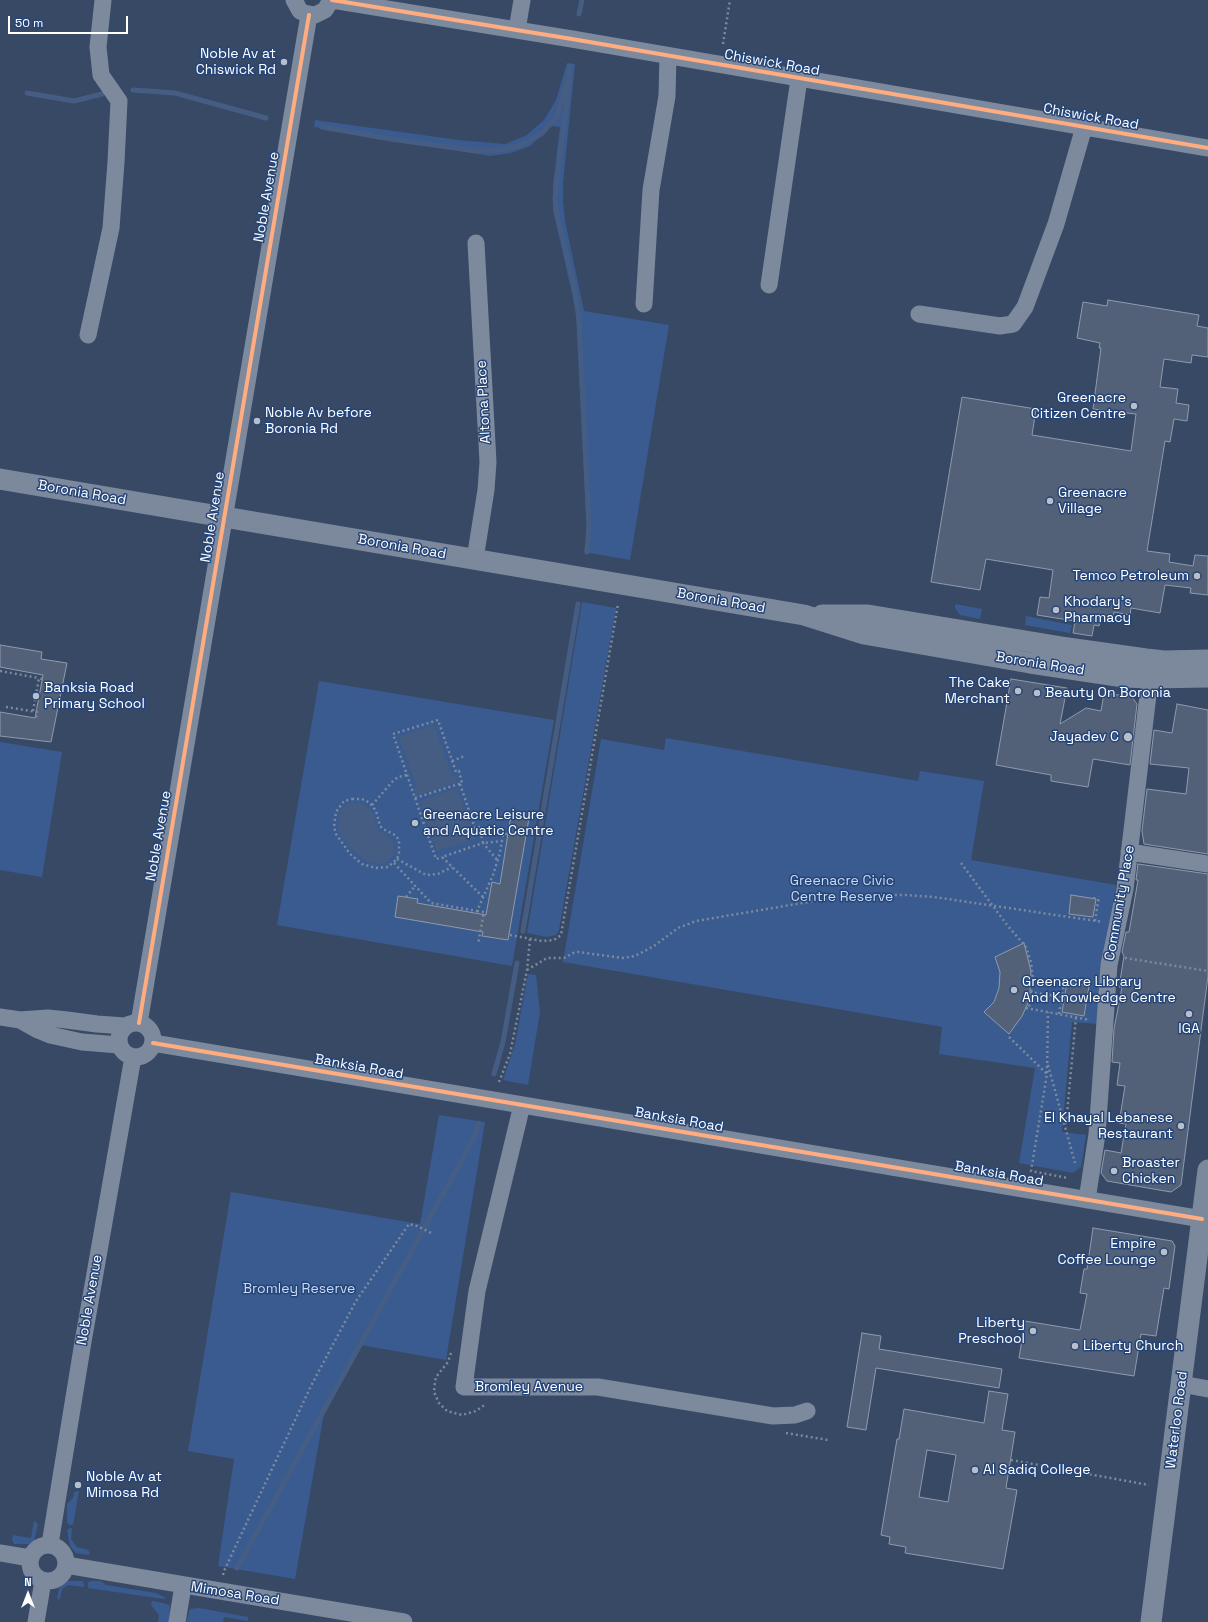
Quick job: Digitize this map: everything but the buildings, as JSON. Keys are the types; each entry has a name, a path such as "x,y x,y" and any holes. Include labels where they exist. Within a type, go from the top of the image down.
{"main road":[{"name":"Boronia Road","path":"0,479 804,615 864,634 1030,663 1124,677 1208,677"},
{"name":"Boronia Road","path":"804,615 868,615 1062,647 1146,659 1164,661 1208,660"},
{"name":"Waterloo Road","path":"1153,1622 1208,1170"}],"street":[{"path":"88,335 111,228 119,101 102,75 98,47 103,0"},
{"path":"290,1 300,11 309,15 320,13 329,5 331,0"},
{"name":"Chiswick Road","path":"331,0 517,30 1208,148"},
{"path":"517,30 522,0"},
{"name":"Noble Avenue","path":"132,1024 224,517 309,15"},
{"path":"644,304 651,190 667,96 668,56"},
{"path":"769,285 799,79"},
{"path":"919,314 1000,326 1013,324 1025,307 1056,224 1084,127"},
{"name":"Altona Place","path":"474,559 486,490 488,462 476,243"},
{"name":"Community Place","path":"1087,1200 1097,1134 1110,956 1120,913 1129,852 1150,678"},
{"path":"1129,852 1208,864"},
{"path":"0,1016 20,1020 48,1018 98,1024 132,1024 144,1025 152,1033 153,1043 143,1055 133,1057 124,1052 119,1045 119,1034 132,1024"},
{"path":"20,1020 50,1035 82,1042 119,1045"},
{"name":"Banksia Road","path":"153,1043 1202,1219"},
{"name":"Noble Avenue","path":"50,1544 83,1342 133,1057"},
{"name":"Bromley Avenue","path":"522,1105 477,1291 464,1387 598,1387 773,1416 794,1415 807,1411"},
{"path":"1181,1384 1208,1389"},
{"path":"50,1544 60,1549 64,1554 66,1565 64,1571 56,1579 43,1580 38,1578 30,1570 30,1558 35,1549 40,1546 50,1544"},
{"path":"0,1553 30,1558"},
{"name":"Mimosa Road","path":"66,1565 183,1586 404,1622"},
{"path":"36,1622 43,1580"},
{"path":"177,1622 183,1586"}],"path":[{"path":"723,44 730,0"},
{"path":"510,935 549,941 554,940 561,935 618,604"},
{"path":"0,672 41,678 33,711"},
{"path":"6,707 37,712 36,718"},
{"path":"498,861 483,843 479,827 475,828 460,784 462,783 459,771 456,772 438,720 393,734 436,859 483,843 502,841"},
{"path":"452,761 465,756"},
{"path":"372,805 393,781 398,777 407,775"},
{"path":"415,798 460,784"},
{"path":"362,799 366,800 372,805 376,811 380,826 395,835 399,840 399,854 397,859 388,867 376,868 362,864 350,854 336,834 334,827 336,812 344,801 362,799"},
{"path":"477,911 498,861 503,834 508,834"},
{"path":"442,857 483,897"},
{"path":"397,859 426,875 438,874 452,867"},
{"path":"394,863 431,903 484,912 478,944"},
{"path":"962,863 992,905 1026,947 1033,973 1031,992 1027,1008 1097,1021"},
{"path":"406,897 415,886"},
{"path":"527,970 548,958 564,958 578,952 628,957 654,946 678,928 691,922 838,897 861,895 905,895 934,897 1091,918 1095,921 1106,922"},
{"path":"1095,921 1099,896"},
{"path":"499,1082 510,1054 527,970 530,939"},
{"path":"1110,956 1208,971"},
{"path":"1059,1014 1063,997 1065,977"},
{"path":"1031,992 1063,997"},
{"path":"1048,1012 1048,1065 1031,1171 1068,1178"},
{"path":"1065,1127 1076,1018"},
{"path":"1009,1037 1047,1074"},
{"path":"1048,1065 1077,1169"},
{"path":"220,1592 224,1571 311,1386 356,1301 409,1224 418,1226 431,1233"},
{"path":"1139,1344 1166,1349"},
{"path":"1011,1460 1149,1485"}],"green space":[{"path":"567,63 575,64 563,183 563,202 565,221 584,311 669,325 630,560 584,552 587,537 576,312 553,209 553,185 560,127 552,126 530,146 511,153 490,156 314,127 315,120 458,140 505,144 527,135 544,120 556,100"},
{"path":"582,602 616,608 559,930 556,935 547,937 527,933"},
{"path":"955,604 982,609 980,619 960,615 955,608"},
{"path":"1026,616 1072,625 1070,633 1025,625"},
{"name":"Greenacre Leisure and Aquatic Centre","path":"319,681 554,720 512,966 277,925"},
{"name":"Greenacre Civic Centre Reserve","path":"666,738 918,781 920,771 984,781 971,860 1116,885 1097,1024 1072,1022 1062,1132 1086,1135 1081,1167 1073,1173 1019,1163 1035,1068 939,1054 942,1027 563,962 601,739 664,750"},
{"path":"0,742 62,752 42,877 0,870"},
{"path":"528,974 536,975 540,1012 528,1085 503,1080 515,1044"},
{"name":"Bromley Reserve","path":"439,1115 485,1122 446,1360 361,1345 324,1413 295,1579 218,1566 234,1459 188,1451 231,1192 420,1224"},
{"path":"79,1491 73,1525 70,1525 67,1523 67,1504 73,1498 74,1492"},
{"path":"34,1521 38,1524 34,1541 29,1544 14,1544 12,1540 13,1535 31,1538"},
{"path":"72,1528 71,1539 77,1547 88,1550 90,1553 88,1555 76,1553 70,1546 67,1530"},
{"path":"65,1581 83,1581 84,1586 68,1585 62,1589 59,1600 57,1598 60,1584"},
{"path":"101,1581 106,1585 156,1593 166,1598 163,1599 88,1588 88,1582"},
{"path":"152,1601 170,1605 169,1622 158,1622 159,1615 151,1605"},
{"path":"199,1608 248,1617 248,1621 224,1617 223,1622 186,1622 190,1609"}],"shaded area":[{"path":"434,725 452,776 455,776 457,782 417,796 414,789 417,788 399,737"},
{"path":"457,788 475,839 437,851 420,801"},
{"path":"360,803 369,808 373,813 378,831 387,835 394,844 393,856 385,863 380,864 367,861 351,849 341,834 337,825 340,811 348,804"}],"waterway":[{"path":"579,14 582,0"},
{"path":"570,66 555,199 557,216 574,285 579,320 589,525 587,552"},
{"path":"322,127 391,139 477,151 499,150 521,145 541,134 557,117 566,83"},
{"path":"133,90 175,93 266,118"},
{"path":"27,93 74,101 102,94"},
{"path":"523,931 578,604"},
{"path":"494,1074 503,1042 517,963"},
{"path":"237,1568 464,1156 474,1137 479,1123"}],"cycle path":[{"path":"332,0 572,39 1208,148"},
{"path":"139,1023 309,15"},
{"path":"153,1043 1202,1219"}],"place":[{"name":"Noble Av at Chiswick Rd","path":"284,62"},
{"name":"Greenacre Citizen Centre","path":"1134,406"},
{"name":"Noble Av before Boronia Rd","path":"257,421"},
{"name":"Greenacre Village","path":"1050,501"},
{"name":"Temco Petroleum","path":"1197,576"},
{"name":"Khodary's Pharmacy","path":"1056,610"},
{"name":"The Cake Merchant","path":"1018,691"},
{"name":"Beauty On Boronia","path":"1037,693"},
{"name":"Banksia Road Primary School","path":"36,696"},
{"name":"Jayadev C","path":"1128,737"},
{"name":"Greenacre Leisure and Aquatic Centre","path":"415,823"},
{"name":"Greenacre Library And Knowledge Centre","path":"1014,990"},
{"name":"IGA","path":"1189,1014"},
{"name":"El Khayal Lebanese Restaurant","path":"1181,1126"},
{"name":"Broaster Chicken","path":"1114,1171"},
{"name":"Empire Coffee Lounge","path":"1164,1252"},
{"name":"Liberty Preschool","path":"1033,1331"},
{"name":"Liberty Church","path":"1075,1346"},
{"name":"Al Sadiq College","path":"975,1470"},
{"name":"Noble Av at Mimosa Rd","path":"78,1485"}]}
